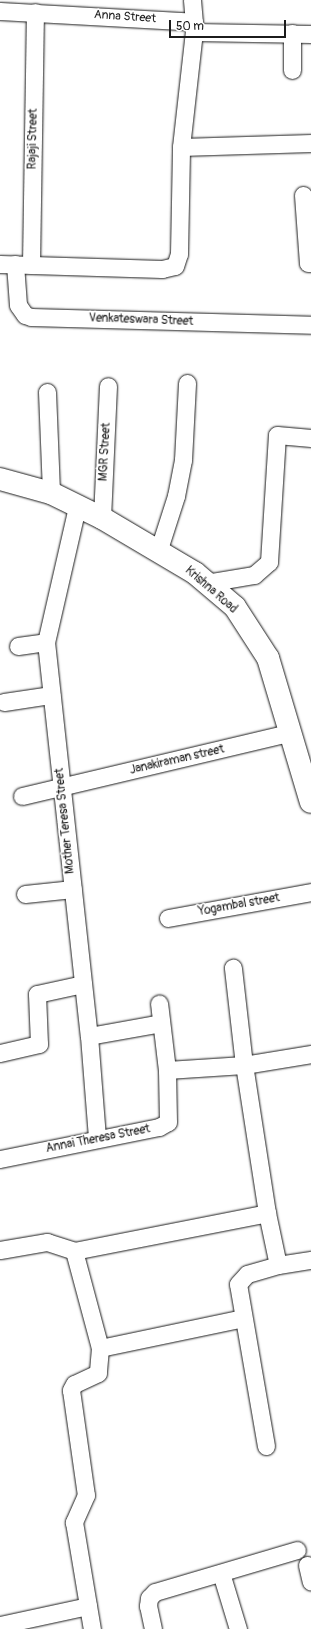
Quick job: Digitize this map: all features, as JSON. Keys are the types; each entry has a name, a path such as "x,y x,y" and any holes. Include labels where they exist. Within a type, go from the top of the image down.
{"street":[{"path":"15,265 162,269 175,266 179,254 181,147 194,27 192,0"},
{"name":"Anna Street","path":"0,11 35,12 194,27 311,34"},
{"name":"Rajaji Street","path":"15,265 35,12"},
{"path":"292,33 292,70"},
{"path":"181,147 311,143"},
{"path":"303,195 308,263 311,263"},
{"name":"Venkateswara Street","path":"15,265 18,305 25,315 31,317 311,325"},
{"path":"159,549 176,496 183,460 187,383"},
{"name":"MGR Street","path":"102,518 108,386"},
{"path":"47,392 50,493"},
{"path":"206,583 254,575 269,562 277,435 311,438"},
{"name":"Krishna Road","path":"0,479 50,493 102,518 159,549 206,583 235,607 268,658 292,732 311,802"},
{"name":"Mother Teresa Street","path":"77,507 46,642 89,1036 97,1137"},
{"path":"18,646 46,642"},
{"path":"4,702 51,694"},
{"name":"Janakiraman street","path":"22,796 292,732"},
{"path":"25,894 73,889"},
{"name":"Yogambal street","path":"168,918 311,892"},
{"path":"233,968 244,1065 267,1213 278,1265"},
{"path":"0,1053 39,1044 37,994 83,984"},
{"name":"Annai Theresa Street","path":"0,1159 97,1137 159,1127 168,1122 167,1070 159,1003"},
{"path":"89,1036 161,1023"},
{"path":"167,1070 244,1065 311,1054"},
{"path":"0,1250 47,1242 74,1251 267,1213"},
{"path":"74,1251 100,1348 98,1373 74,1384 71,1390 86,1496 74,1522 92,1629"},
{"path":"266,1446 243,1318 241,1278 278,1265 311,1260"},
{"path":"100,1348 243,1318"},
{"path":"153,1629 148,1606 149,1598 155,1592 297,1550"},
{"path":"307,1565 311,1582"},
{"path":"221,1573 238,1629"},
{"path":"0,1625 88,1606"}]}
